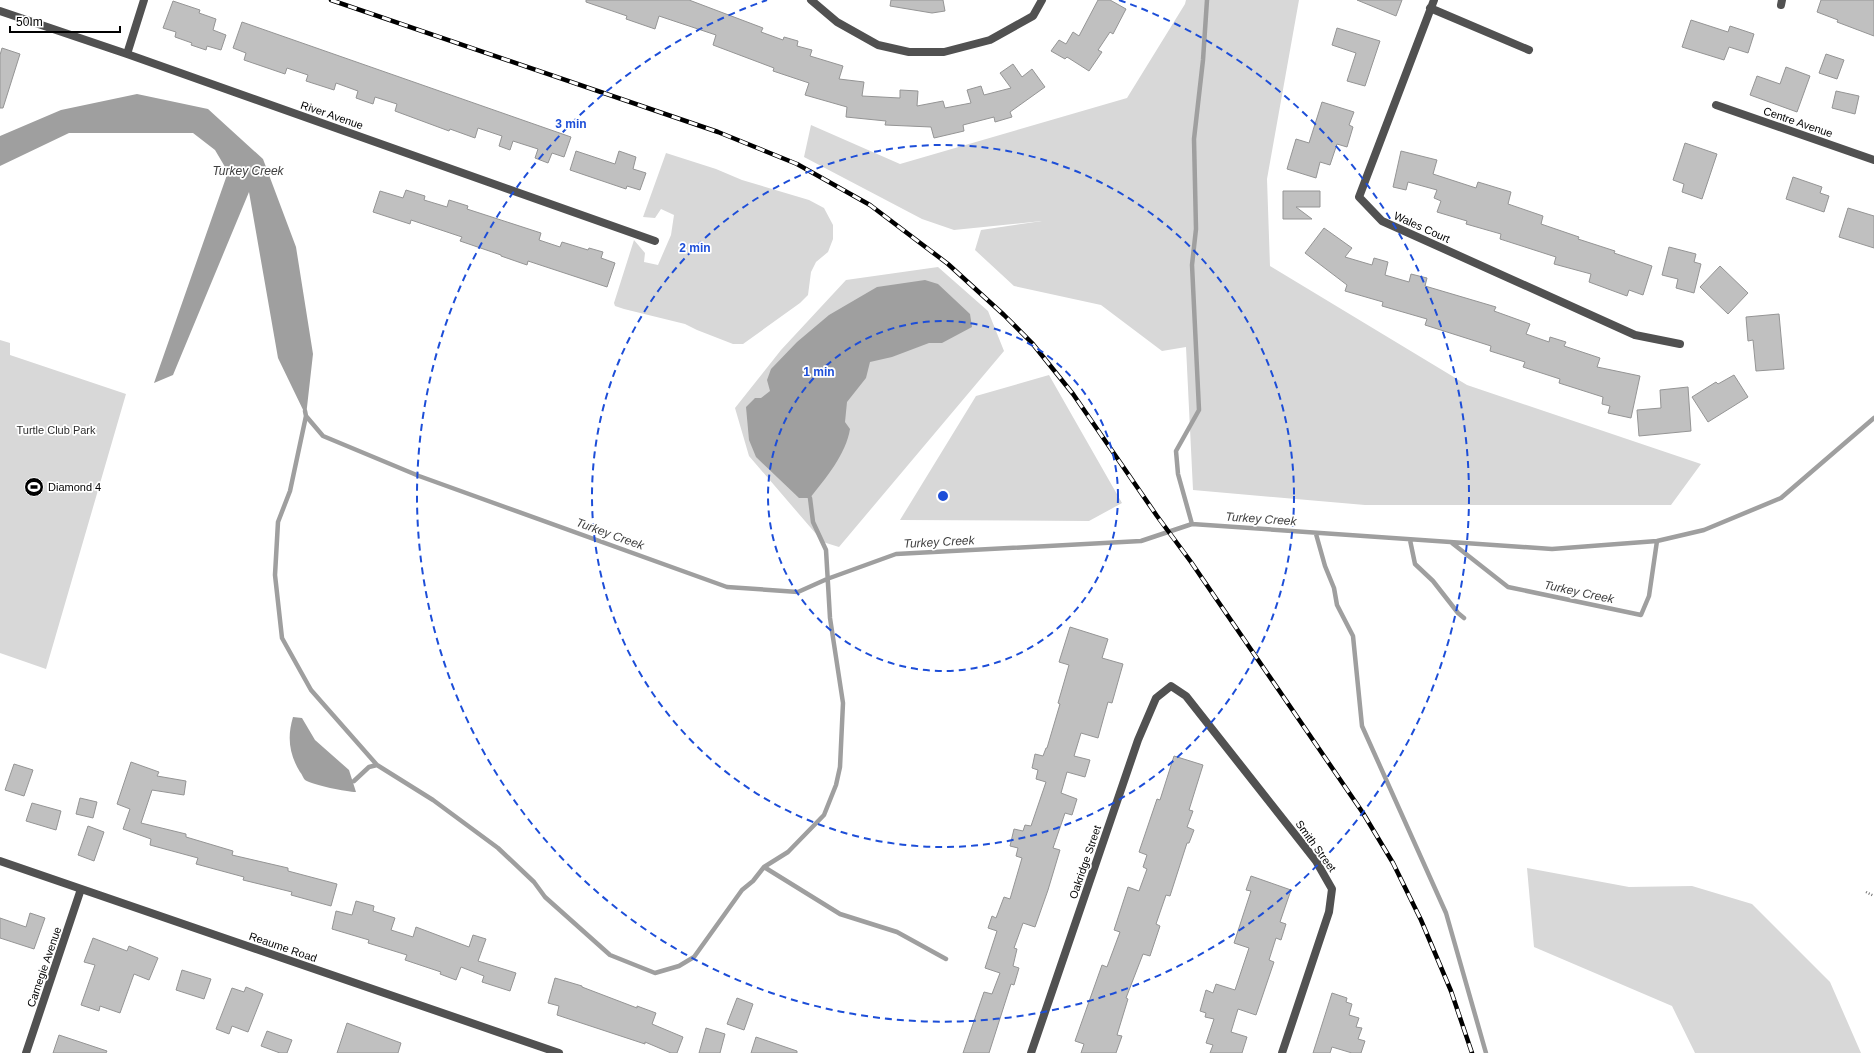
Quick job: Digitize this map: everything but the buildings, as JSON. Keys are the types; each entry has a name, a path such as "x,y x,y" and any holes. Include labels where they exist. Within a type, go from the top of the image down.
{"street":[{"path":"127,54 144,0"},
{"path":"811,0 838,22 878,45 909,52 944,52 990,40 1033,16 1042,0"},
{"path":"1432,4 1528,50"},
{"name":"Wales Court","path":"1432,4 1358,197 1382,221 1635,335 1680,344"},
{"name":"River Avenue","path":"0,11 127,54 655,241"},
{"name":"Centre Avenue","path":"1716,105 1874,160"},
{"name":"Oakridge Street","path":"1031,1053 1138,740 1156,698 1171,686"},
{"name":"Smith Street","path":"1171,686 1186,696 1316,861 1332,889 1329,912 1282,1053"},
{"name":"Reaume Road","path":"0,861 559,1053"},
{"name":"Carnegie Avenue","path":"26,1053 81,889"}],"path":[{"path":"1866,892 1874,896"}],"green space":[{"path":"1186,0 1299,0 1267,179 1270,266 1467,385 1701,464 1671,505 1365,505 1193,490 1186,347 1162,351 1101,305 1014,286 975,250 981,230 1042,221 954,230 922,219 804,157 811,125 900,164 1127,98 1185,4"},
{"path":"666,153 716,169 742,180 809,200 824,208 833,225 833,239 828,252 816,262 811,272 808,295 800,303 743,344 733,344 685,324 615,306 614,303 634,240 645,253 644,262 658,265 671,235 674,215 661,209 655,218 643,217"},
{"path":"938,267 988,311 1004,351 839,547 823,542 749,456 735,408 781,350 846,280"},
{"name":"Turtle Club Park","path":"0,340 10,343 10,355 126,394 46,669 0,653"},
{"path":"1049,375 1122,503 1089,521 900,520 976,396"},
{"path":"1527,868 1629,887 1692,886 1752,904 1830,982 1861,1053 1695,1053 1672,1006 1534,947"}],"water":[{"name":"Turkey Creek","path":"137,94 208,109 263,159 296,247 313,354 306,416 278,358 249,192 173,375 154,383 228,172 215,150 193,133 69,133 0,166 0,136 61,110"},
{"path":"925,280 938,284 970,314 972,327 942,343 929,343 892,357 870,362 866,378 847,402 845,422 850,429 840,457 810,498 799,498 756,457 749,440 746,407 755,398 761,398 770,391 767,380 771,369 797,342 829,315 877,287"},
{"path":"293,717 302,718 315,740 349,770 356,792 322,786 304,779 293,759 291,752 290,732"}],"waterway":[{"path":"1192,524 1178,474 1176,451 1199,410 1192,265 1196,229 1194,139 1203,60 1207,0"},
{"name":"Turkey Creek","path":"305,411 306,416 323,436 419,476 727,587 798,592 827,579 896,554 1141,541 1192,524 1552,549 1657,541 1704,530 1781,498 1874,418"},
{"path":"306,416 290,491 278,522 275,575 282,638 311,690 377,765 433,800 498,848 534,882 545,897 610,955 655,973 679,966 694,957 742,890 753,881 764,867 788,852 824,815 836,785 840,767 843,703 830,618 826,550 813,522 810,498"},
{"path":"1316,534 1325,566 1334,588 1337,605 1353,636 1362,726 1446,913 1486,1053"},
{"path":"1410,540 1415,564 1433,581 1458,613 1464,618"},
{"name":"Turkey Creek","path":"1452,543 1508,587 1641,615 1649,596 1657,541"},
{"path":"354,781 369,767 377,765"},
{"path":"764,867 840,914 897,932 946,959"}],"railway":[{"path":"331,0 718,132 797,164 870,205 948,264 1004,315 1032,343 1073,394 1157,516 1191,562 1363,813 1393,863 1421,920 1451,991 1472,1053"}],"place":[{"name":"Diamond 4","path":"34,487"}]}
